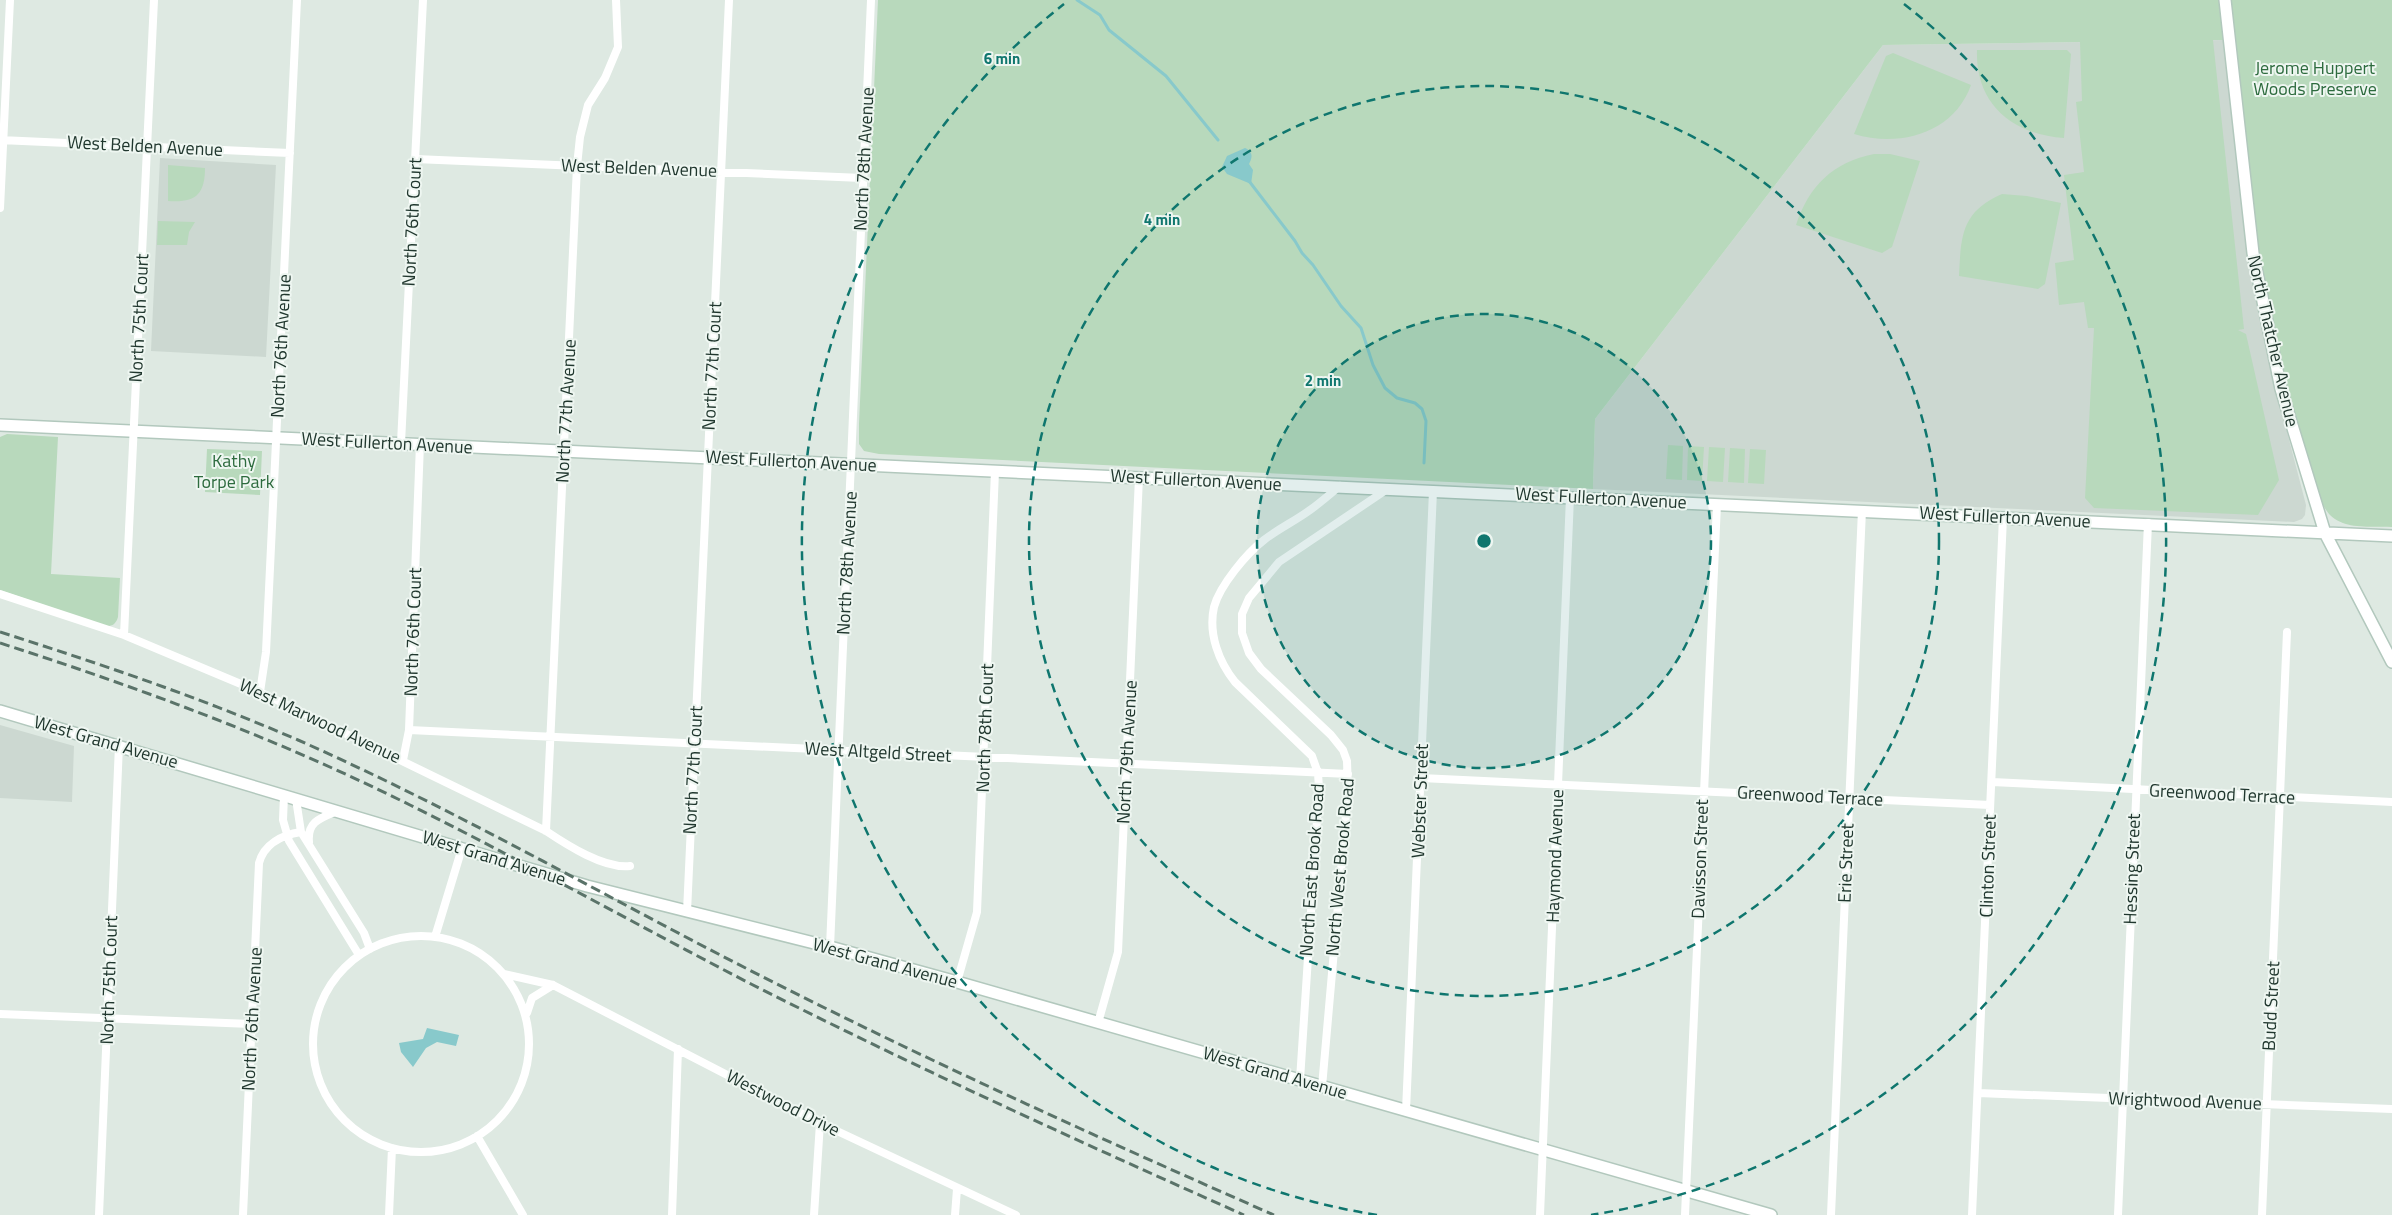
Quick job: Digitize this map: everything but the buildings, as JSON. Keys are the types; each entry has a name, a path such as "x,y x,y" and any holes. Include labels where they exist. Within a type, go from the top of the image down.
{"street":[{"path":"0,208 10,0"},
{"name":"North 75th Court","path":"124,635 154,0"},
{"name":"North 76th Avenue","path":"260,692 265,667 297,0"},
{"name":"North 76th Court","path":"401,443 424,0"},
{"name":"North 77th Avenue","path":"546,830 552,737 577,166 580,137 588,105 605,78 618,47 616,0"},
{"name":"North 77th Court","path":"687,912 729,0"},
{"name":"North 78th Avenue","path":"830,947 871,0"},
{"name":"North Thatcher Avenue","path":"2225,0 2248,221 2261,303 2281,389 2325,533 2392,662"},
{"name":"West Belden Avenue","path":"2,140 290,153"},
{"name":"West Belden Avenue","path":"415,159 862,178"},
{"name":"West Fullerton Avenue","path":"0,425 2148,523 2392,536"},
{"name":"North 76th Court","path":"403,760 409,730 420,444"},
{"name":"North 78th Court","path":"957,982 977,912 995,471"},
{"name":"North 79th Avenue","path":"1098,1023 1118,952 1139,477"},
{"name":"North East Brook Road","path":"1300,1080 1319,789 1318,773 1312,756 1235,682 1224,668 1218,655 1214,637 1214,607 1223,589 1250,553 1264,539 1309,511 1340,486"},
{"name":"North West Brook Road","path":"1322,1087 1348,774 1347,761 1343,750 1331,734 1261,669 1249,652 1242,633 1242,614 1249,598 1279,562 1388,489"},
{"name":"Webster Street","path":"1406,1111 1433,491"},
{"name":"Haymond Avenue","path":"1540,1215 1570,497"},
{"name":"Davisson Street","path":"1685,1215 1717,504"},
{"name":"Erie Street","path":"1832,1215 1862,510"},
{"name":"Clinton Street","path":"1972,1215 2003,517"},
{"name":"Hessing Street","path":"2118,1215 2148,523"},
{"name":"West Marwood Avenue","path":"0,594 124,635 260,692 546,830 583,853 611,864 630,866"},
{"name":"Budd Street","path":"2262,1215 2287,632"},
{"name":"West Grand Avenue","path":"0,710 587,886 830,947 957,982 1771,1215"},
{"name":"West Altgeld Street","path":"409,730 1348,774"},
{"name":"North 75th Court","path":"99,1215 119,745"},
{"name":"Greenwood Terrace","path":"1420,778 1990,805"},
{"name":"Greenwood Terrace","path":"1992,782 2392,802"},
{"path":"284,796 283,820 286,834 359,955"},
{"path":"296,799 300,832 364,933 370,949"},
{"path":"309,844 308,831 311,825 337,811"},
{"path":"286,834 300,832"},
{"name":"North 76th Avenue","path":"243,1215 258,863 272,843 286,834"},
{"path":"435,937 462,848"},
{"path":"527,1013 504,974 491,961 474,950 456,941 435,937 395,939 359,955 338,974 321,1003 314,1028 314,1062 323,1089 340,1115 364,1135 392,1148 417,1152 455,1146 477,1136 504,1113 520,1089 529,1052 527,1013 532,998 553,985"},
{"name":"Westwood Drive","path":"504,974 553,985 820,1122 957,1189 1016,1215"},
{"path":"0,1014 251,1024"},
{"path":"672,1215 678,1049"},
{"name":"Wrightwood Avenue","path":"1978,1093 2392,1109"},
{"path":"814,1215 820,1122"},
{"path":"477,1136 523,1215"},
{"path":"389,1215 392,1148"},
{"path":"955,1215 957,1189"}],"shaded area":[{"path":"2224,40 2250,272 2273,378 2306,505 2305,515 2302,519 2294,522 1593,489 1595,419 1883,45"},
{"path":"160,158 276,165 266,357 151,351"},
{"path":"0,725 74,746 72,802 0,798"}],"green space":[{"path":"878,0 2220,0 2224,40 2213,40 2244,329 2238,330 2246,334 2279,480 2258,515 2094,508 2085,498 2094,328 2088,328 2084,302 2059,305 2055,263 2074,260 2064,175 2084,172 2076,102 2082,101 2080,42 1883,45 1595,419 1593,489 879,454 864,451 859,444 859,424"},
{"name":"Jerome Huppert Woods Preserve","path":"2230,0 2392,0 2392,527 2351,525 2336,520 2326,510 2316,485 2283,369 2259,258"},
{"path":"1977,50 2067,50 2071,54 2064,138 2046,136 2029,131 2001,113 1990,101 1983,86 1978,69"},
{"path":"1893,53 1971,85 1963,101 1952,115 1939,125 1923,133 1889,139 1854,134 1886,56"},
{"path":"1874,154 1890,154 1920,161 1892,247 1882,253 1796,225 1808,199 1825,178 1846,163"},
{"path":"168,165 205,168 203,185 197,195 192,199 168,201"},
{"path":"2002,194 2027,196 2061,203 2045,284 2038,289 1959,276 1963,237 1971,217 1988,201"},
{"path":"158,221 195,222 189,232 187,245 157,245"},
{"path":"7,434 58,437 51,574 120,578 118,617 113,624 104,626 0,590 0,437"},
{"path":"1668,445 1683,446 1682,480 1666,479"},
{"path":"1688,446 1704,447 1702,481 1687,480"},
{"path":"1709,447 1725,448 1723,482 1707,481"},
{"path":"1730,448 1745,449 1744,483 1728,482"},
{"name":"Kathy Torpe Park","path":"207,449 262,451 260,495 205,492"},
{"path":"1750,449 1766,450 1764,484 1748,483"}],"water":[{"path":"1245,148 1252,155 1249,164 1253,170 1251,184 1227,174 1222,167 1227,156"},
{"path":"427,1028 459,1035 456,1046 437,1042 426,1048 413,1067 401,1052 399,1043 423,1039"}],"waterway":[{"path":"1077,0 1100,15 1109,30 1166,76 1218,140"},
{"path":"1249,181 1313,265 1341,306 1361,328 1373,365 1385,388 1397,398 1415,403 1422,409 1426,421 1424,463"}],"railway":[{"path":"0,632 150,682 298,740 479,827 716,953 837,1014 1023,1102 1274,1215"},
{"path":"0,643 105,678 208,716 310,758 410,805 708,962 873,1044 1244,1215"}]}
